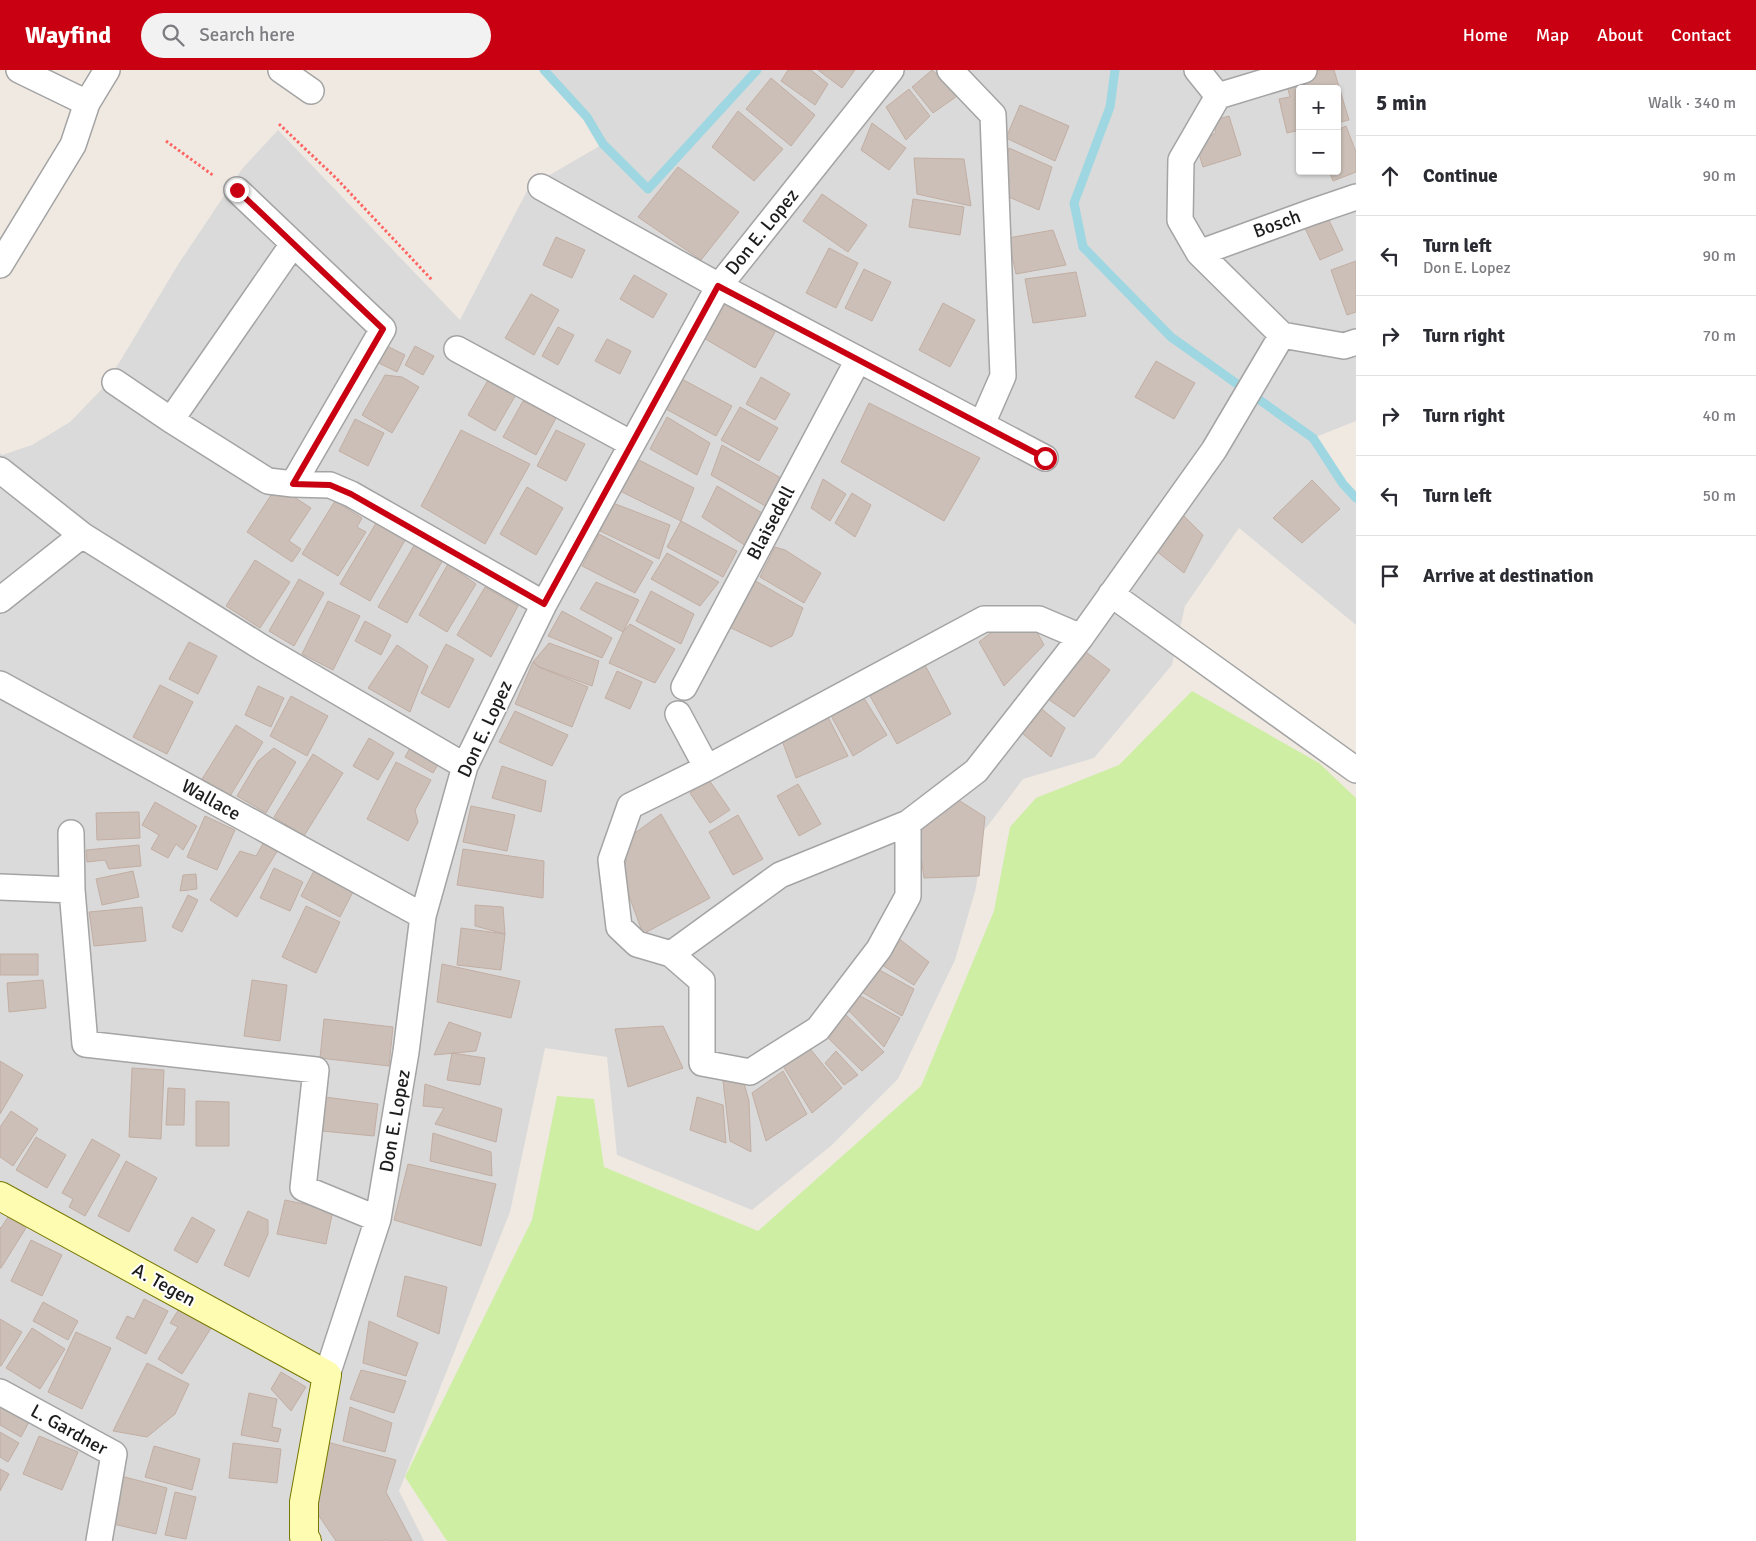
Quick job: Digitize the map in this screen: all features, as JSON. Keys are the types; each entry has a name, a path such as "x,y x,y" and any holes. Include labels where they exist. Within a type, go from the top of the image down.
{"street":[{"path":"19,70 87,103"},
{"path":"0,266 74,145 87,103 107,70"},
{"path":"280,70 311,92"},
{"name":"Don E. Lopez","path":"306,1541 304,1537 304,1502 327,1374 378,1219 406,1052 423,916 465,766 544,604 718,286 891,70"},
{"path":"950,70 993,115 1003,376 982,424"},
{"path":"1197,70 1218,96"},
{"path":"1304,70 1218,96 1181,160 1180,220 1199,253 1282,334 1344,346 1356,342"},
{"path":"226,184 383,329 293,484"},
{"path":"542,187 718,286 1045,458"},
{"name":"Bosch","path":"1199,253 1356,197"},
{"path":"171,420 293,244"},
{"path":"671,954 780,875 908,823 976,771 1081,637 1214,450 1253,387 1282,334"},
{"path":"457,349 632,444"},
{"name":"Blaisedell","path":"684,687 858,360"},
{"path":"116,382 171,420 268,481 330,485 351,494 544,604"},
{"path":"0,470 82,536 261,647 465,766"},
{"path":"0,600 82,536"},
{"path":"1111,594 1356,770"},
{"path":"908,823 908,896 879,949 818,1029 750,1072 702,1063 702,981 671,954 636,944 618,927 610,860 630,806 707,768 984,619 1039,619 1081,637"},
{"name":"Wallace","path":"0,684 423,916"},
{"path":"678,714 707,768"},
{"path":"72,832 72,890 85,1044 316,1070 303,1188 378,1219"},
{"path":"0,887 72,890"},
{"name":"A. Tegen","path":"0,1196 327,1374"},
{"name":"L. Gardner","path":"0,1392 114,1454 99,1541"}],"path":[{"path":"279,124 336,178 432,280"},
{"path":"166,141 226,184"}],"shaded area":[{"path":"544,70 1356,70 1356,421 1313,438 1343,484 1356,498 1356,625 1239,528 1185,606 1172,665 1094,758 1023,779 983,832 976,888 955,960 898,1079 832,1145 752,1210 617,1155 607,1057 545,1048 510,1212 399,1491 424,1541 0,1541 0,453 2,455 32,445 70,422 101,390 179,263 242,169 278,130 460,320 529,187 603,144 587,117"}],"green space":[{"path":"1192,691 1319,763 1356,798 1356,1541 447,1541 405,1477 532,1220 557,1096 594,1099 604,1167 758,1231 921,1086 994,911 1010,827 1036,798 1119,765"}],"building":[{"path":"788,70 811,70 828,84 815,105 781,81"},
{"path":"818,70 855,70 842,88"},
{"path":"932,70 960,94 933,113 912,87"},
{"path":"1320,70 1334,70 1338,85 1306,85 1303,75"},
{"path":"771,78 815,115 791,146 746,109"},
{"path":"1304,82 1305,85 1296,85 1296,131 1287,133 1279,99 1290,97 1287,86"},
{"path":"909,89 930,116 906,140 886,107"},
{"path":"1341,93 1349,120 1341,122"},
{"path":"1020,105 1069,126 1055,161 1006,138"},
{"path":"738,111 783,149 754,181 712,147"},
{"path":"1229,116 1241,155 1203,167 1197,147 1216,132 1212,121"},
{"path":"872,123 906,148 889,170 861,150"},
{"path":"1346,126 1356,152 1356,172 1333,181 1331,175 1341,175 1341,128"},
{"path":"1009,148 1052,167 1039,210 995,191"},
{"path":"914,158 964,159 971,206 917,194"},
{"path":"678,167 739,212 701,260 638,217"},
{"path":"822,194 867,225 848,252 803,221"},
{"path":"913,199 964,207 960,235 909,227"},
{"path":"1327,216 1343,250 1320,260 1304,226"},
{"path":"1053,230 1066,265 1016,274 1008,238"},
{"path":"556,237 585,250 572,278 543,265"},
{"path":"829,248 858,263 836,308 806,293"},
{"path":"1356,261 1356,312 1347,315 1331,270"},
{"path":"864,269 891,282 872,321 845,308"},
{"path":"1076,272 1086,316 1033,323 1025,279"},
{"path":"634,275 667,294 653,318 620,299"},
{"path":"531,294 559,310 534,355 505,338"},
{"path":"721,302 775,332 755,368 702,337"},
{"path":"943,303 975,320 950,367 919,350"},
{"path":"558,327 574,335 558,365 542,356"},
{"path":"607,339 631,351 620,374 595,361"},
{"path":"381,343 405,355 397,372 373,360"},
{"path":"415,346 434,356 423,375 405,365"},
{"path":"1156,361 1195,383 1174,419 1135,397"},
{"path":"385,375 402,377 419,387 392,433 362,415"},
{"path":"491,375 518,391 495,431 468,415"},
{"path":"761,377 790,394 775,420 746,404"},
{"path":"680,378 732,406 716,436 664,408"},
{"path":"523,401 556,418 536,455 503,437"},
{"path":"869,403 980,458 944,521 841,462"},
{"path":"740,407 778,428 759,461 721,440"},
{"path":"667,417 710,443 697,475 650,449"},
{"path":"355,419 384,433 368,466 339,451"},
{"path":"461,430 530,464 485,544 421,506"},
{"path":"556,430 585,444 566,481 537,466"},
{"path":"722,445 781,478 767,507 711,475"},
{"path":"637,459 694,488 681,521 620,491"},
{"path":"823,479 846,494 830,521 811,508"},
{"path":"1312,480 1340,509 1302,543 1273,518"},
{"path":"277,486 311,508 289,541 301,549 292,562 247,532"},
{"path":"717,486 769,517 752,550 702,517"},
{"path":"527,487 563,508 536,555 500,534"},
{"path":"852,493 871,505 855,537 835,523"},
{"path":"335,501 362,518 357,527 366,532 338,576 302,554"},
{"path":"613,503 670,525 659,559 600,531"},
{"path":"1181,513 1203,535 1184,573 1155,550"},
{"path":"379,518 408,535 370,601 340,584"},
{"path":"681,521 737,551 723,577 667,547"},
{"path":"599,534 653,562 635,593 582,566"},
{"path":"416,542 444,558 407,623 378,607"},
{"path":"775,547 785,550 821,573 804,603 760,577"},
{"path":"667,553 719,582 700,606 651,579"},
{"path":"255,560 290,582 260,628 226,606"},
{"path":"448,564 476,584 447,632 419,615"},
{"path":"299,579 324,593 294,646 269,631"},
{"path":"752,579 803,608 792,636 771,647 727,626"},
{"path":"596,582 639,600 623,632 580,609"},
{"path":"485,587 518,606 491,657 457,635"},
{"path":"651,591 694,614 681,644 636,621"},
{"path":"328,601 360,616 333,670 302,654"},
{"path":"562,611 612,638 602,658 548,636"},
{"path":"365,621 391,635 381,655 355,641"},
{"path":"630,624 675,649 655,683 609,663 623,632"},
{"path":"997,628 1037,632 1044,645 1004,686 979,642"},
{"path":"189,642 217,656 198,694 169,679"},
{"path":"549,643 599,661 592,686 539,667 533,662"},
{"path":"1074,643 1110,670 1074,717 1035,690"},
{"path":"446,644 474,659 449,708 421,693"},
{"path":"397,645 428,666 410,712 368,688"},
{"path":"533,662 539,667 588,687 572,727 515,704"},
{"path":"925,665 951,714 897,744 870,696"},
{"path":"617,671 642,682 630,709 605,698"},
{"path":"160,685 193,702 167,754 133,737"},
{"path":"258,686 284,698 271,727 245,715"},
{"path":"862,695 887,735 853,756 828,710"},
{"path":"291,696 328,716 307,756 270,736"},
{"path":"1032,701 1065,728 1051,757 1012,725"},
{"path":"515,711 568,735 552,766 499,742"},
{"path":"828,717 848,756 796,778 781,738"},
{"path":"236,725 263,742 230,796 202,779"},
{"path":"369,738 394,753 378,780 353,766"},
{"path":"411,746 439,763 433,773 405,757"},
{"path":"274,748 296,762 266,813 237,796 258,761"},
{"path":"313,754 343,773 304,836 274,817"},
{"path":"396,762 431,780 415,810 418,822 408,841 367,819"},
{"path":"502,766 546,781 541,812 492,798"},
{"path":"709,780 730,810 710,823 690,793"},
{"path":"798,784 821,824 799,836 777,796"},
{"path":"943,790 985,817 979,876 924,878 915,814"},
{"path":"155,802 197,826 183,850 176,844 168,858 151,849 159,835 142,825"},
{"path":"471,806 515,815 507,851 463,842"},
{"path":"139,812 140,838 97,840 96,813"},
{"path":"661,814 710,898 643,934 620,871 626,862 624,841"},
{"path":"738,815 763,859 733,875 709,832"},
{"path":"205,816 235,830 217,870 187,857"},
{"path":"264,842 278,850 237,917 210,900 240,851 256,856"},
{"path":"139,845 141,866 109,869 105,860 87,862 86,850"},
{"path":"463,849 544,861 543,898 457,885"},
{"path":"274,868 303,882 290,911 260,898"},
{"path":"315,869 354,890 340,917 301,896"},
{"path":"133,871 139,897 102,905 96,879"},
{"path":"196,874 197,889 180,891 183,875"},
{"path":"188,895 198,900 182,932 172,927"},
{"path":"475,905 503,907 505,934 475,926"},
{"path":"306,906 340,922 316,973 282,957"},
{"path":"142,907 146,941 94,946 89,912"},
{"path":"461,928 505,934 501,970 457,965"},
{"path":"889,931 929,962 914,985 869,957"},
{"path":"0,954 38,954 38,975 0,975"},
{"path":"865,962 914,989 902,1016 855,988"},
{"path":"442,964 520,981 511,1018 437,1002"},
{"path":"43,980 46,1008 9,1012 7,983"},
{"path":"252,980 287,985 280,1041 244,1036"},
{"path":"855,993 900,1018 884,1047 846,1008"},
{"path":"841,1010 884,1052 862,1071 824,1034"},
{"path":"324,1019 393,1027 389,1066 320,1058"},
{"path":"449,1022 481,1033 476,1051 434,1055"},
{"path":"663,1026 683,1068 628,1087 615,1029"},
{"path":"807,1045 842,1088 812,1113 783,1066"},
{"path":"836,1051 858,1075 844,1085 825,1063"},
{"path":"452,1053 485,1058 480,1085 447,1080"},
{"path":"0,1061 23,1075 0,1114"},
{"path":"132,1068 164,1070 161,1139 129,1137"},
{"path":"783,1071 807,1114 766,1141 752,1093"},
{"path":"743,1080 749,1101 751,1152 730,1141 723,1081"},
{"path":"425,1084 502,1109 496,1142 435,1124 444,1108 423,1106"},
{"path":"168,1088 185,1089 184,1125 166,1125"},
{"path":"325,1097 378,1104 374,1136 322,1131"},
{"path":"697,1097 723,1105 726,1143 690,1130"},
{"path":"196,1101 229,1102 229,1146 196,1146"},
{"path":"11,1111 38,1129 13,1166 0,1157 0,1127"},
{"path":"433,1133 491,1152 492,1176 430,1161"},
{"path":"36,1137 66,1155 47,1188 16,1170"},
{"path":"92,1139 120,1155 85,1216 69,1207 73,1199 62,1193"},
{"path":"126,1161 157,1178 129,1232 98,1216"},
{"path":"408,1164 496,1184 481,1246 394,1220"},
{"path":"285,1200 333,1210 326,1244 277,1234"},
{"path":"248,1211 268,1220 268,1234 249,1277 224,1265"},
{"path":"8,1217 26,1228 0,1268 0,1227"},
{"path":"192,1217 215,1230 197,1263 174,1250"},
{"path":"31,1240 62,1255 42,1296 11,1281"},
{"path":"405,1276 447,1287 439,1334 397,1316"},
{"path":"144,1299 168,1311 146,1354 116,1338 127,1316 134,1319"},
{"path":"43,1302 78,1321 68,1340 33,1321"},
{"path":"181,1306 213,1325 182,1374 158,1359 178,1327 170,1323"},
{"path":"0,1319 22,1332 1,1366 0,1366"},
{"path":"369,1321 418,1343 406,1376 363,1363"},
{"path":"32,1328 65,1349 40,1389 6,1368"},
{"path":"76,1332 111,1348 82,1409 48,1392"},
{"path":"147,1363 189,1384 175,1414 147,1437 113,1431"},
{"path":"361,1370 406,1381 394,1413 350,1399"},
{"path":"281,1372 306,1387 291,1411 271,1389"},
{"path":"249,1393 277,1399 272,1427 281,1429 278,1442 241,1435"},
{"path":"0,1406 30,1420 21,1437 0,1425"},
{"path":"350,1407 392,1423 385,1452 343,1441"},
{"path":"0,1432 19,1443 8,1462 0,1457"},
{"path":"39,1436 78,1452 62,1490 23,1474"},
{"path":"323,1441 396,1460 386,1492 412,1541 387,1541 386,1539 384,1541 336,1541 319,1516 313,1495"},
{"path":"233,1443 281,1449 277,1483 229,1478"},
{"path":"154,1446 200,1459 192,1490 145,1477"},
{"path":"0,1469 9,1474 0,1491"},
{"path":"121,1476 167,1488 156,1534 109,1523"},
{"path":"175,1492 196,1497 186,1539 165,1535"}],"waterway":[{"path":"544,70 587,117 603,144 648,189 757,70"},
{"path":"1115,70 1110,107 1074,203 1083,247 1171,337 1313,438 1343,484 1356,498"}],"route":[{"path":"237,190 383,329 293,484 330,485 351,494 544,604 718,286 1045,458"}]}
